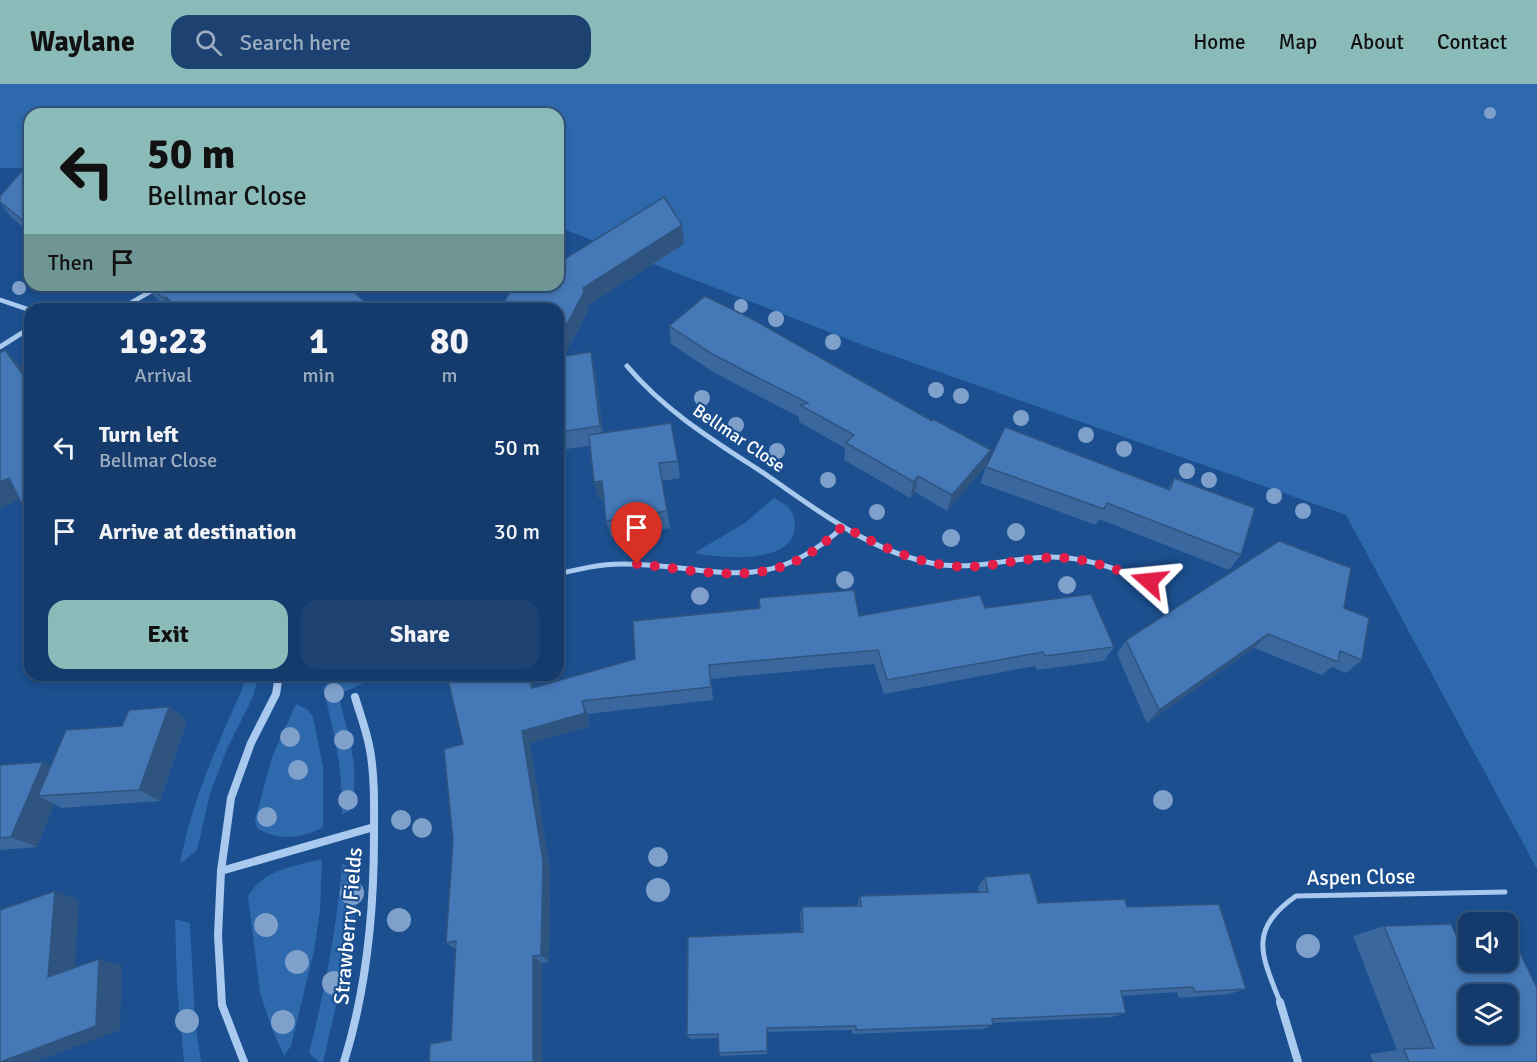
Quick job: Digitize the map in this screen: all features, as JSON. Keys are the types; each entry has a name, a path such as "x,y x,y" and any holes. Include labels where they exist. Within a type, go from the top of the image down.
{"street":[{"path":"130,303 152,291"},
{"path":"0,300 24,308"},
{"path":"0,347 24,332"},
{"name":"Bellmar Close","path":"627,366 661,403 843,526 904,556 934,563 980,566 1050,557 1067,558 1091,562 1149,581"},
{"path":"564,573 599,564 623,563 730,574 763,572 799,560 843,526"},
{"path":"244,1062 222,1005 218,936 221,871 231,798 251,743 276,694 278,681"},
{"name":"Strawberry Fields","path":"344,1062 360,1013 374,887 375,797 370,747 355,697"},
{"name":"Strawberry Fields","path":"221,871 374,827"},
{"name":"Aspen Close","path":"1280,1002 1298,1062"}],"lane":[{"name":"Aspen Close","path":"1280,1002 1264,959 1262,942 1266,922 1278,906 1296,896 1505,892"}],"shaded area":[{"path":"0,84 1537,84 1537,869 1346,515 868,347 564,229 564,108 24,108 24,168 0,168"},
{"path":"774,498 789,508 795,525 792,538 783,547 770,553 754,556 737,557 694,553 745,523"},
{"path":"244,681 257,681 253,697 227,749 210,794 197,850 180,864 198,795"},
{"path":"330,681 368,681 344,692 339,697 354,767 350,811 342,814 337,751 323,688"},
{"path":"296,704 307,709 313,717 323,767 323,827 307,834 281,837 257,828 255,820 272,757"},
{"path":"322,859 320,911 314,951 291,1046 284,1056 260,993 248,896 262,880 280,870"},
{"path":"342,863 354,874 359,889 350,946 323,1062 319,1062 309,1053 330,959"},
{"path":"175,919 190,923 195,1021 201,1062 184,1062 177,985"}],"building":[{"path":"24,169 24,221 0,202 0,196"},
{"path":"664,197 682,225 583,288 584,292 564,330 564,303 504,303 510,291 564,291 564,259"},
{"path":"155,291 353,291 366,303 172,303 166,297 163,298"},
{"path":"705,296 754,320 932,421 933,419 991,450 952,495 918,476 914,482 846,443 854,435 800,405 808,403 712,354 669,326"},
{"path":"5,350 24,376 24,509 9,478 0,482 0,353"},
{"path":"591,352 600,426 564,431 564,356"},
{"path":"671,423 678,461 659,463 667,511 606,521 602,481 594,482 589,435"},
{"path":"1005,427 1170,490 1174,478 1255,508 1241,555 1107,503 1104,509 986,467"},
{"path":"1279,541 1351,568 1344,608 1369,618 1362,660 1340,651 1338,662 1268,634 1159,710 1126,640"},
{"path":"854,590 859,616 980,595 985,608 1091,594 1114,647 1045,656 1043,652 887,680 878,650 709,665 711,687 582,701 585,713 522,731 543,861 541,955 533,956 533,1062 429,1062 430,1044 451,1040 456,941 446,943 453,840 444,749 463,744 448,681 530,681 532,688 564,681 564,679 635,659 633,621 760,608 759,598"},
{"path":"169,707 139,790 38,796 66,730 122,726 129,710"},
{"path":"43,762 11,837 0,838 0,765"},
{"path":"1030,873 1038,903 1125,899 1127,907 1219,904 1246,989 1195,992 1193,987 1121,991 1126,1013 992,1019 993,1025 856,1030 856,1026 767,1028 767,1051 719,1053 718,1034 687,1035 688,937 803,932 802,907 861,906 860,896 988,892 985,877"},
{"path":"55,891 48,977 99,959 96,1026 0,1062 0,910"},
{"path":"1451,924 1458,939 1458,972 1518,972 1518,948 1537,988 1537,1062 1409,1062 1404,1049 1434,1048 1384,926"}],"route":[{"path":"637,564 730,574 763,572 799,560 828,540 843,526 904,556 934,563 980,566 1050,557 1067,558 1091,562 1149,581"}]}
